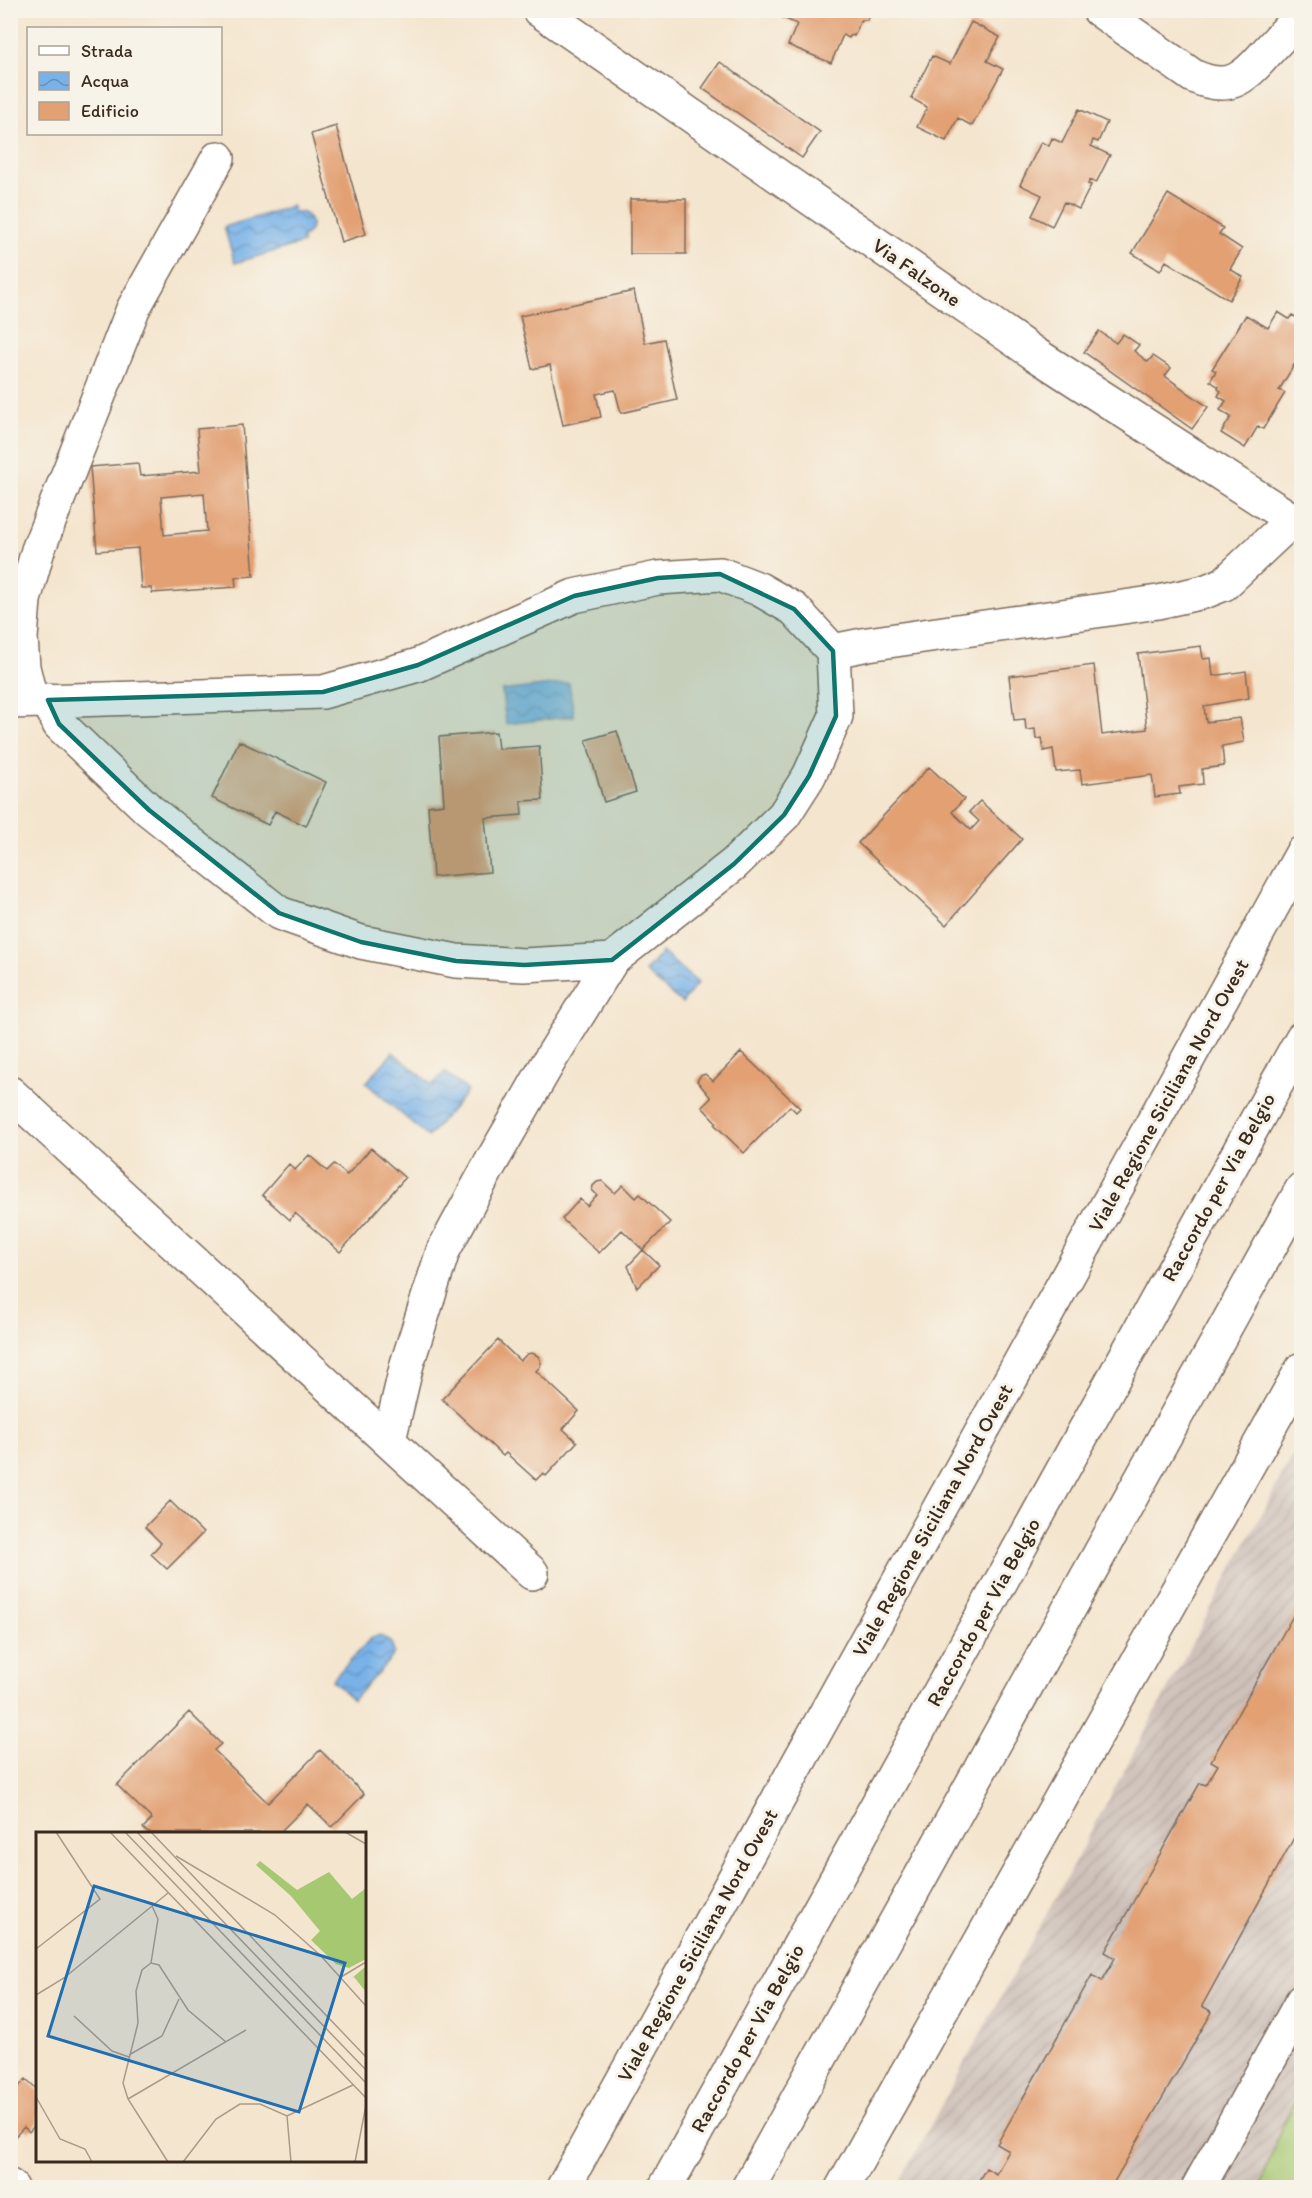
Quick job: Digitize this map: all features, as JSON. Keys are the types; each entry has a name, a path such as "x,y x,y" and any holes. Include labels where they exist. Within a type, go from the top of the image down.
{"main road":[{"name":"Via Falzone","path":"539,10 1035,354 1297,523"},
{"path":"1099,10 1192,76 1206,82 1221,83 1235,81 1248,74 1302,14"},
{"path":"219,158 133,309 38,550 24,600 21,638 23,667 30,700 59,724 149,810 279,913 361,942 456,961 524,965 612,960"},
{"path":"833,651 1158,602 1204,592 1224,584 1297,523"},
{"path":"30,700 322,692 418,665 574,597 658,578 720,574 759,589 794,609 833,651 836,716 809,776 784,815 734,864 612,960 551,1058 443,1251 407,1364 389,1440"},
{"name":"Viale Regione Siciliana Nord Ovest","path":"563,2187 1302,853"},
{"name":"Raccordo per Via Belgio","path":"664,2187 1302,1038"},
{"path":"10,1094 389,1440 532,1574"},
{"path":"748,2187 1302,1189"},
{"path":"842,2187 1302,1369"},
{"path":"1198,2187 1302,2001"}],"highlighted area":[{"path":"720,574 794,609 833,651 836,716 809,776 784,815 734,864 612,960 524,965 456,961 361,942 279,913 149,810 59,724 48,700 323,692 418,665 574,596 658,578"}],"shaded area":[{"path":"1301,1440 1301,2187 896,2188 1069,1873"}],"green space":[{"path":"1301,2089 1301,2187 1260,2187 1281,2129"}],"water":[{"path":"292,206 294,212 305,214 311,222 310,231 301,238 303,243 235,263 224,227"},
{"path":"569,683 574,716 506,724 502,691"},
{"path":"662,952 698,983 682,1003 645,972"},
{"path":"393,1052 432,1085 445,1072 468,1091 428,1137 366,1083"},
{"path":"380,1635 391,1643 394,1652 392,1657 353,1700 332,1680 371,1638"}],"building":[{"path":"784,10 871,10 867,20 861,20 854,36 851,35 849,38 843,35 831,63 788,45 797,24 781,17"},
{"path":"971,22 1000,37 987,61 1003,69 972,126 958,118 946,141 917,127 927,107 911,98 932,56 950,64"},
{"path":"720,62 820,132 802,158 702,88"},
{"path":"1079,109 1107,122 1098,142 1093,140 1091,146 1110,155 1096,183 1090,180 1088,184 1091,185 1079,209 1064,202 1052,226 1032,216 1042,195 1020,185 1041,142 1049,146 1052,138 1062,143"},
{"path":"336,126 366,234 341,242 311,134"},
{"path":"1168,194 1223,228 1219,234 1242,249 1230,269 1243,277 1229,300 1166,261 1160,271 1132,253"},
{"path":"630,199 686,199 686,254 630,254"},
{"path":"634,291 645,343 664,339 677,400 621,413 615,390 596,394 601,417 563,425 550,365 532,369 520,316"},
{"path":"1278,312 1289,319 1292,315 1302,320 1302,368 1294,365 1279,390 1285,393 1263,429 1258,426 1245,448 1221,433 1231,417 1220,410 1226,401 1218,396 1221,391 1219,387 1210,381 1216,371 1212,369 1246,315 1268,328"},
{"path":"1099,331 1116,343 1123,334 1139,345 1134,351 1148,362 1153,356 1171,368 1165,376 1208,407 1192,429 1084,352"},
{"path":"242,425 254,576 235,577 236,587 152,593 151,588 141,588 138,548 97,551 90,467 138,463 140,476 201,471 197,429","holes":["204,493 207,531 164,535 161,497"]},
{"path":"1201,646 1203,659 1211,658 1213,676 1246,671 1249,698 1204,706 1206,722 1240,718 1244,742 1222,746 1224,766 1202,769 1203,784 1179,787 1180,794 1155,797 1152,775 1082,784 1080,770 1056,772 1053,749 1044,751 1042,738 1036,739 1035,729 1026,730 1025,719 1014,720 1009,676 1094,665 1102,735 1147,729 1138,654"},
{"path":"617,731 636,792 604,802 586,740"},
{"path":"496,732 498,749 539,746 543,800 521,801 522,815 485,818 490,872 433,877 428,806 444,804 439,737"},
{"path":"239,741 326,782 306,826 275,811 268,825 212,798"},
{"path":"929,767 964,799 952,812 971,830 979,821 969,812 980,801 1022,839 946,925 858,843"},
{"path":"741,1052 800,1108 796,1112 790,1106 744,1153 715,1125 717,1123 702,1107 711,1098 697,1081 705,1074 713,1081"},
{"path":"371,1148 405,1178 340,1252 295,1213 290,1220 262,1195 289,1164 295,1170 309,1155 327,1171 334,1164 347,1175"},
{"path":"602,1181 615,1193 623,1185 636,1198 640,1194 670,1222 643,1250 622,1230 599,1253 562,1219 580,1199 587,1206 597,1195 592,1190 593,1186"},
{"path":"643,1250 659,1265 637,1288 628,1266"},
{"path":"498,1340 520,1361 527,1354 532,1353 538,1356 541,1362 536,1371 579,1411 563,1429 577,1442 546,1476 543,1473 536,1480 506,1453 503,1456 442,1399"},
{"path":"170,1501 203,1533 167,1569 151,1554 161,1543 145,1527"},
{"path":"1302,1600 1302,1823 1202,2006 1212,2012 1111,2187 975,2187 986,2168 996,2174 1009,2151 997,2144 1092,1975 1102,1981 1115,1958 1105,1952 1200,1783 1206,1785 1218,1765 1211,1761"},
{"path":"189,1712 221,1744 214,1750 268,1803 320,1750 364,1794 332,1827 308,1804 280,1832 147,1832 143,1828 152,1819 117,1785"},
{"path":"26,2079 36,2088 36,2124 29,2132 24,2127 10,2142 10,2096"}]}
